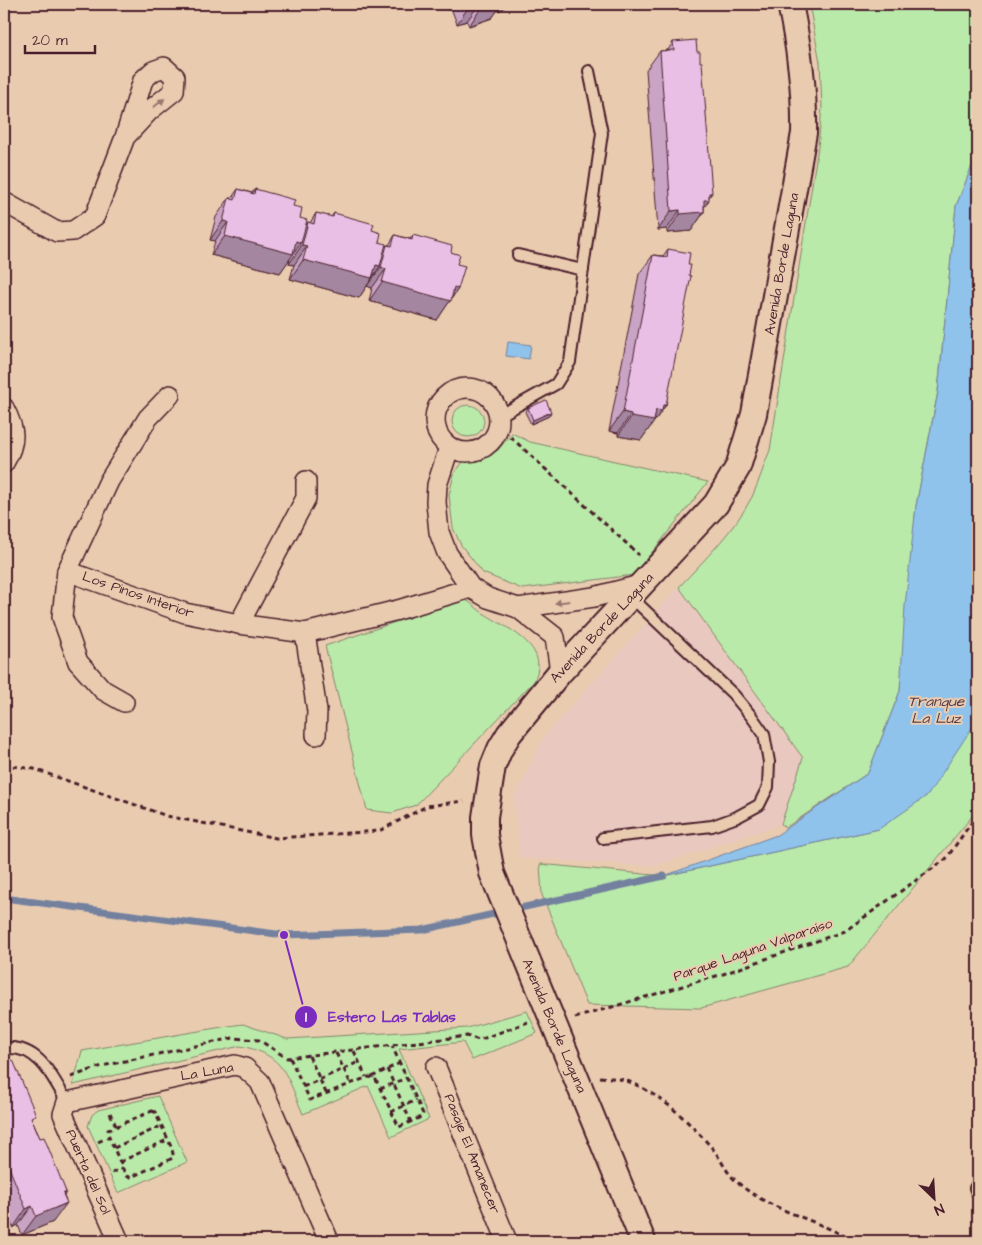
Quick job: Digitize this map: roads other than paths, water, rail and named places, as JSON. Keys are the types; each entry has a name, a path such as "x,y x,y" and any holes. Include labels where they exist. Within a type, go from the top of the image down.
{"street":[{"name":"Avenida Borde Laguna","path":"643,1241 492,873 485,835 487,798 493,766 505,742 560,672 616,615 716,504 738,467 750,432 804,134 805,99 798,43 790,4"},
{"path":"4,202 57,232 73,231 95,216 125,137"},
{"path":"460,388 481,390 490,396 499,421 495,436 480,450 469,453 449,448 436,431 434,420 441,400 449,393 460,388"},
{"name":"Los Pinos Interior","path":"124,702 103,690 78,662 62,617 67,571 109,481 148,418 170,395"},
{"path":"4,408 14,428 11,451 4,463"},
{"path":"449,448 437,485 438,522 447,553 470,588 488,598 518,608 555,637 591,640"},
{"path":"239,624 306,498 306,481"},
{"name":"Los Pinos Interior","path":"67,571 185,613 239,624 305,633 398,610 470,588"},
{"path":"518,608 594,597 644,584"},
{"path":"594,597 616,615"},
{"path":"305,633 317,711 316,735"},
{"path":"555,637 560,672"},
{"name":"La Luna","path":"67,1102 234,1065 245,1068 260,1082 330,1241"},
{"name":"Pasaje El Amanecer","path":"436,1067 507,1241"},
{"name":"Puerta del Sol","path":"67,1102 63,1114 118,1241"}],"lane":[{"path":"499,421 556,384 570,362 602,133 589,71"},
{"path":"518,256 583,270"},
{"path":"603,838 712,826 737,817 759,805 768,787 769,762 764,734 644,584"},
{"path":"4,1048 12,1048 32,1054 46,1065 67,1102"},
{"path":"978,1183 975,1188 978,1194"}],"water":[{"name":"Tranque La Luz","path":"978,151 978,703 975,723 928,795 879,829 664,876 777,835 868,773 900,691 905,606 916,506 938,392 956,206"},
{"path":"508,342 531,345 529,359 506,356"}],"waterway":[{"path":"4,898 284,935 422,930 664,876"}],"place":[{"name":"Estero Las Tablas","path":"284,935"}]}
